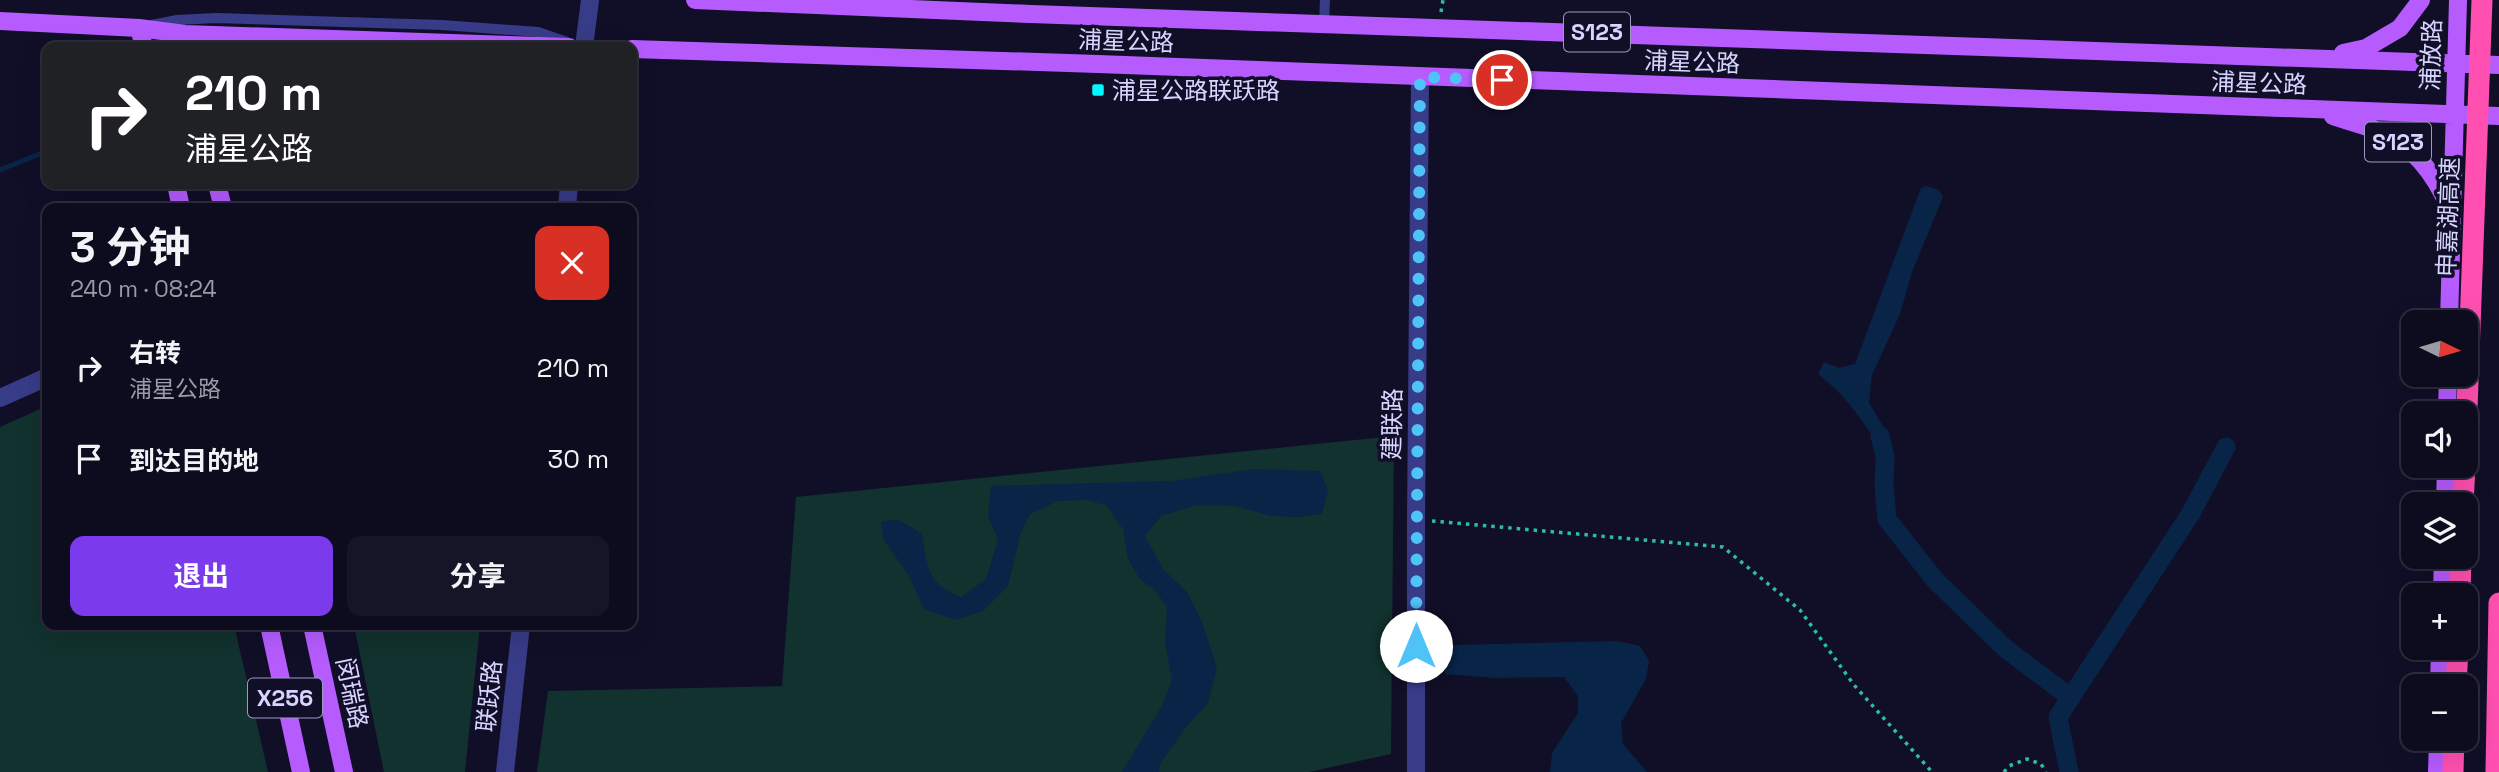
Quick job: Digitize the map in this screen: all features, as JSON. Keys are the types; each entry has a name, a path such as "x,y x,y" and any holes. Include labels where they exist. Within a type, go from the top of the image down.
{"highway":[{"name":"申嘉湖高速","path":"2467,401 2482,0"},
{"path":"2496,772 2499,603"},
{"path":"2453,772 2454,751"}],"main road":[{"name":"浦星公路","path":"695,0 2499,65"},
{"name":"S123","path":"2317,59 2366,48 2400,28 2421,0"},
{"name":"浦放路","path":"2449,310 2458,0"},
{"path":"0,22 139,28 187,41 251,42"},
{"path":"139,28 143,42"},
{"name":"浦星公路","path":"637,49 1085,63 2499,116"},
{"name":"S123","path":"2313,109 2385,134 2411,151 2440,185 2452,213"},
{"name":"X256","path":"270,630 301,772"},
{"name":"闵瑞路","path":"313,630 344,772"},
{"path":"2437,772 2438,751"}],"street":[{"path":"584,42 590,0"},
{"name":"建联路","path":"1416,772 1420,77"},
{"path":"0,398 42,379"},
{"name":"联跃路","path":"505,772 520,630"}],"lane":[{"path":"1324,23 1325,0"},
{"path":"139,28 177,20 216,18 442,24 538,32 568,42"}],"path":[{"path":"1416,520 1723,547 1800,610 1854,685 1932,772"},
{"path":"2004,772 2009,766 2027,759 2041,764 2046,772"}],"green space":[{"path":"42,408 42,630 235,630 268,772 0,772 0,427"},
{"path":"1394,436 1391,754 1309,772 537,772 548,691 782,686 796,497"},
{"path":"355,630 479,630 465,772 384,772"}],"water":[{"path":"1927,186 1939,190 1943,197 1912,272 1900,314 1872,375 1869,403 1886,431 1875,440 1849,404 1818,374 1824,362 1839,368 1855,364 1921,188"},
{"path":"1253,469 1320,471 1328,490 1322,514 1300,517 1271,516 1235,506 1196,505 1161,516 1145,536 1163,569 1187,592 1202,622 1217,668 1208,703 1186,727 1160,764 1159,772 1122,772 1163,704 1172,680 1165,641 1167,607 1155,590 1140,579 1128,559 1123,529 1106,505 1085,500 1058,501 1030,514 1021,532 1008,586 983,611 956,620 924,609 909,576 883,538 881,521 899,520 922,534 928,565 935,580 961,597 986,579 998,539 988,516 991,486 1171,481"},
{"path":"1618,641 1640,646 1649,661 1646,679 1621,723 1623,744 1647,772 1550,772 1552,753 1578,713 1578,696 1564,677 1495,678 1446,674 1439,668 1435,656 1442,648 1452,645"}],"waterway":[{"path":"0,170 42,153"},
{"path":"1880,436 1885,456 1887,519 1935,580 2006,649 2070,697"},
{"path":"2069,772 2058,717 2191,513 2226,447"}],"place":[{"name":"浦星公路联跃路","path":"1098,90"}],"route":[{"path":"1416,646 1420,77 1502,80"}]}
